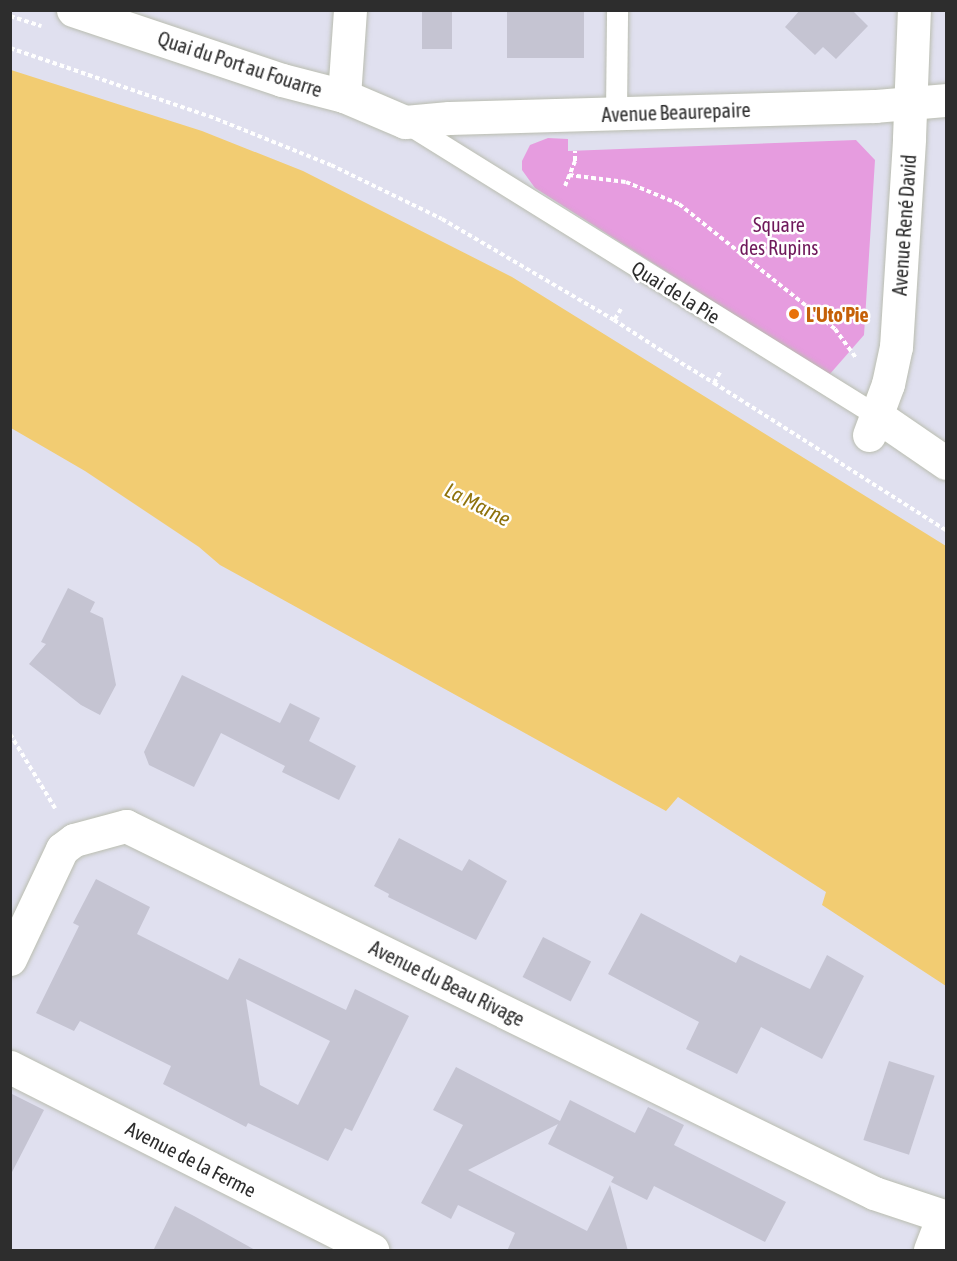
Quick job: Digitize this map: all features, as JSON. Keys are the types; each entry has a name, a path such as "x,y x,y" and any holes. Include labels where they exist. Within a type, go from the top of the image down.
{"street":[{"name":"Quai du Port au Fouarre","path":"73,10 282,80 344,96 405,122"},
{"path":"344,96 350,10"},
{"name":"Avenue René David","path":"872,425 888,384 896,347 911,103 914,10"},
{"name":"Avenue Beaurepaire","path":"405,122 449,118 576,130 616,113 946,100"},
{"name":"Quai de la Pie","path":"872,425 946,463"},
{"name":"Avenue du Beau Rivage","path":"74,840 126,826 874,1192 945,1216"},
{"path":"10,959 62,849 74,840"},
{"name":"Avenue de la Ferme","path":"10,1067 372,1251"},
{"path":"930,1251 945,1216"}],"lane":[{"path":"616,113 617,10"},
{"name":"Quai de la Pie","path":"405,122 839,392 872,425"}],"path":[{"path":"10,48 123,85 288,145 442,219 614,320 946,530"},
{"path":"562,194 575,161 576,130"},
{"path":"569,176 626,182 679,204 835,329 858,362"},
{"path":"614,320 621,309"},
{"path":"714,383 720,372"},
{"path":"10,734 74,840"}],"green space":[{"name":"Square des Rupins","path":"548,138 568,139 568,151 856,140 875,160 864,335 829,375 535,188 522,170 522,161 530,145"}],"water":[{"name":"La Marne","path":"11,70 202,131 303,171 512,277 946,546 946,986 822,905 826,892 678,797 666,811 220,565 199,547 85,471 11,428"}],"building":[{"path":"422,10 452,10 452,49 422,49"},
{"path":"507,10 584,10 584,58 507,58"},
{"path":"800,10 852,10 868,26 836,59 823,47 815,55 785,27"},
{"path":"68,588 95,602 90,612 103,618 116,685 100,715 81,705 29,664 46,644 41,642"},
{"path":"182,675 280,723 290,703 320,718 309,741 356,766 339,800 282,772 285,766 221,733 194,787 149,765 144,752"},
{"path":"399,838 462,871 469,859 507,881 476,940 388,897 389,894 374,886"},
{"path":"96,879 150,907 137,934 228,980 239,958 346,1010 355,989 409,1016 352,1131 345,1128 328,1161 248,1123 246,1127 163,1084 171,1066 80,1021 74,1031 36,1013 79,926 73,923","holes":["246,999 330,1041 298,1105 260,1085"]},
{"path":"641,913 736,963 740,955 810,989 827,955 864,976 822,1059 761,1027 737,1074 686,1049 699,1022 608,974"},
{"path":"543,937 591,962 571,1002 523,977"},
{"path":"889,1061 935,1076 909,1155 863,1140"},
{"path":"456,1067 560,1121 570,1100 635,1133 648,1107 684,1125 674,1145 786,1202 765,1242 654,1186 647,1200 611,1182 614,1177 548,1144 558,1124 468,1170 587,1231 610,1185 628,1251 507,1251 515,1233 458,1205 451,1219 421,1203 463,1125 433,1110"},
{"path":"10,1093 44,1110 10,1176"},
{"path":"175,1206 194,1216 257,1251 153,1251"}],"place":[{"name":"L'Uto'Pie","path":"794,314"}]}
